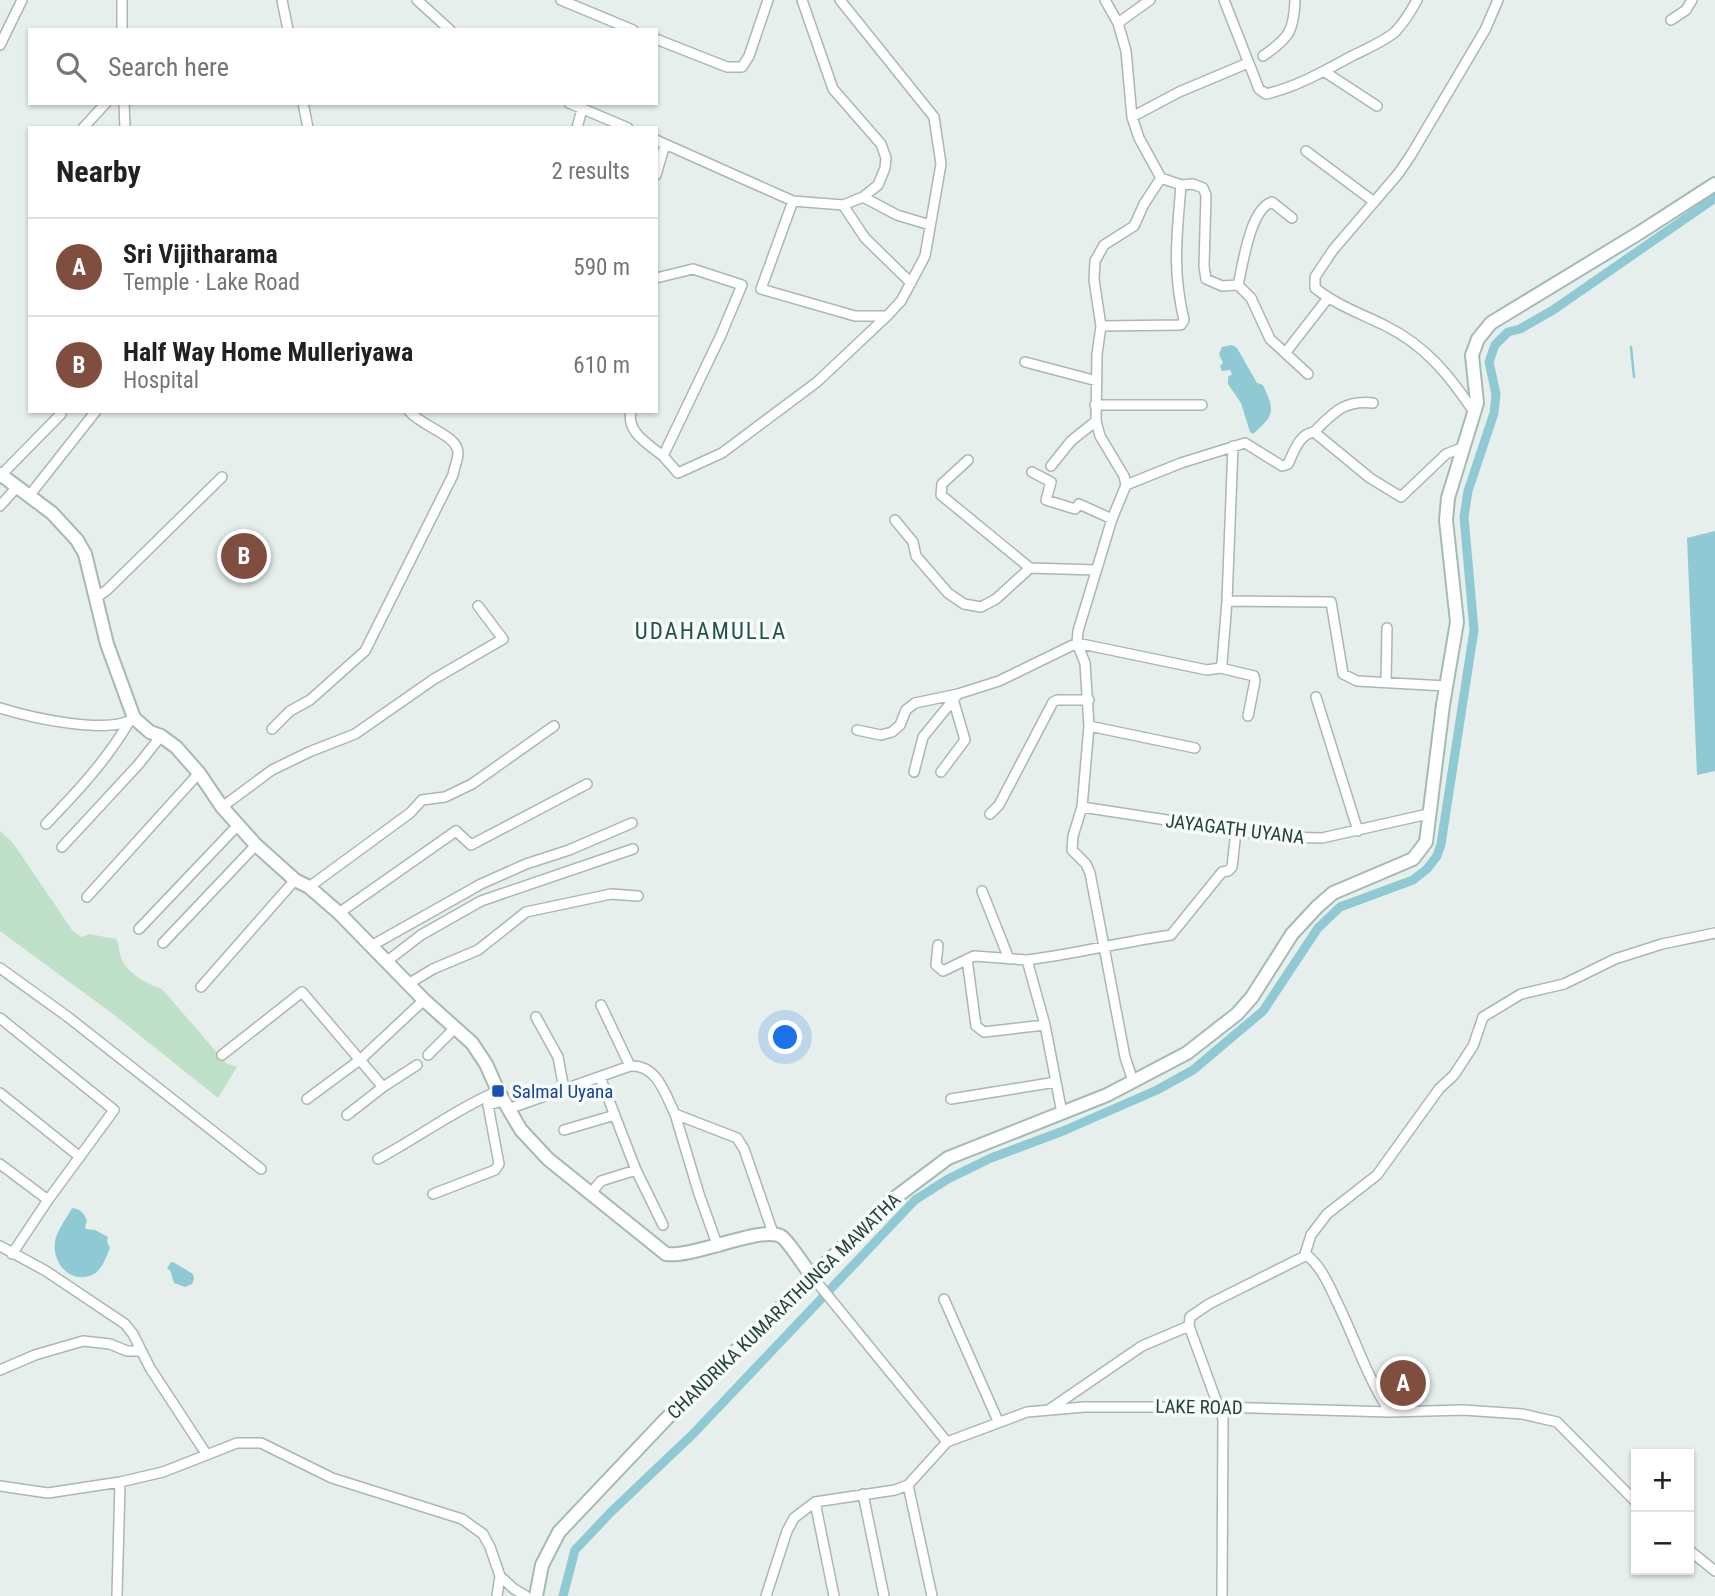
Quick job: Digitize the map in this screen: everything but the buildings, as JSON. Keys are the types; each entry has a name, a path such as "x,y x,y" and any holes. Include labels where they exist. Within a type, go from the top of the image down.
{"main road":[{"name":"CHANDRIKA KUMARATHUNGA MAWATHA","path":"536,1596 542,1565 559,1532 666,1419 814,1279 888,1203 948,1158 1062,1113 1187,1053 1237,1014 1252,997 1292,934 1333,893 1413,859 1426,842 1457,622 1446,520 1448,498 1477,403 1472,355 1478,338 1491,323 1715,184"},
{"path":"0,474 52,513 77,540 85,554 107,644 132,720 176,747 199,773 222,807 256,845 295,880 309,887 339,913 424,1000 472,1043 521,1130 548,1159 666,1254 675,1255 718,1247 762,1233 773,1233 784,1238 814,1279"}],"street":[{"path":"0,45 22,0"},
{"path":"122,0 122,28"},
{"path":"282,0 288,28"},
{"path":"417,0 448,28"},
{"path":"561,0 610,26"},
{"path":"658,40 727,67 743,67 768,0"},
{"path":"658,162 661,142 793,201 843,205 863,197 878,185 886,158 881,145 833,89 802,0"},
{"path":"630,413 631,427 678,473 722,453 817,382 887,316 901,301 925,256 941,164 934,117 841,0"},
{"path":"1105,0 1118,23 1126,51 1132,117 1139,138 1161,178 1181,185 1193,184 1203,188 1206,195 1206,279 1222,286 1238,285 1251,298 1269,339 1308,374"},
{"path":"1118,23 1150,0"},
{"path":"1224,0 1259,89 1266,93 1284,90 1325,72 1395,31 1417,0"},
{"path":"1264,56 1288,36 1293,27 1295,0"},
{"path":"1474,412 1449,375 1420,348 1389,328 1328,298 1315,288 1315,277 1333,250 1398,174 1485,30 1498,0"},
{"path":"1671,20 1686,10 1692,0"},
{"path":"1132,117 1179,92 1248,63"},
{"path":"1325,72 1377,106"},
{"path":"85,126 104,105"},
{"path":"124,105 125,126"},
{"path":"303,105 308,126"},
{"path":"577,126 581,107 624,126"},
{"path":"1306,151 1373,201"},
{"path":"1133,1081 1125,1057 1090,873 1086,864 1072,850 1073,836 1082,807 1089,726 1085,663 1077,643 1096,570 1126,485 1124,476 1100,436 1096,421 1097,354 1101,326 1094,280 1095,261 1104,245 1134,226 1161,178"},
{"path":"1101,326 1181,325 1184,320 1175,265 1181,185"},
{"path":"863,197 897,215 930,225"},
{"path":"761,289 793,201"},
{"path":"1238,285 1255,218 1266,204 1272,202 1292,218"},
{"path":"843,205 866,238 911,283"},
{"path":"658,278 693,269 855,316 887,316"},
{"path":"663,456 742,285"},
{"path":"1286,352 1328,298"},
{"path":"1025,362 1097,381"},
{"path":"1314,432 1329,417 1350,403 1373,403"},
{"path":"1095,405 1202,405"},
{"path":"29,496 94,413"},
{"path":"272,729 290,711 310,700 365,652 453,475 458,452 455,442 448,435 436,432 415,419 410,413"},
{"path":"0,474 61,414"},
{"path":"1051,466 1071,441 1096,421"},
{"path":"1126,485 1245,443 1282,466 1288,464 1307,432 1314,432 1370,478 1401,497 1447,454 1464,447"},
{"path":"1220,668 1227,601 1233,446"},
{"path":"968,460 943,484 941,495 1030,568 1096,570"},
{"path":"1032,472 1051,482 1046,500 1075,509 1079,504 1112,519"},
{"path":"97,597 222,477"},
{"path":"0,506 17,487"},
{"path":"895,520 913,542 916,556 948,593 964,604 981,607 996,599 1030,568"},
{"path":"1227,601 1331,602 1343,674 1357,681 1446,686"},
{"path":"222,807 272,770 355,734 434,679 503,639 478,606"},
{"path":"1386,683 1387,628"},
{"path":"857,730 881,735 892,732 900,725 906,710 915,703 955,696 999,681 1077,643 1207,670 1220,668 1254,676 1248,716"},
{"path":"941,772 965,740 955,696"},
{"path":"914,772 923,737 955,696"},
{"path":"1316,697 1358,831"},
{"path":"990,814 999,805 1053,702 1089,700"},
{"path":"0,708 71,724 117,724 132,720"},
{"path":"46,824 83,786 114,748 132,720"},
{"path":"309,887 410,813 422,800 445,797 472,784 554,726"},
{"path":"1089,726 1195,748"},
{"path":"62,847 162,736"},
{"path":"87,897 199,773"},
{"path":"339,913 456,831 471,845 587,784"},
{"name":"JAYAGATH UYANA","path":"1082,807 1278,837 1322,838 1428,814"},
{"path":"372,946 481,884 632,823"},
{"path":"139,929 238,825"},
{"path":"938,944 936,965 943,971 974,956 1027,960 1074,954 1105,945 1171,935 1222,872 1232,867 1236,831"},
{"path":"163,943 256,845"},
{"path":"386,962 421,935 481,901 633,849"},
{"path":"201,987 295,880"},
{"path":"982,891 1009,959"},
{"path":"408,984 433,969 478,950 526,912 611,894 638,895"},
{"path":"1304,1257 1311,1235 1327,1214 1377,1175 1439,1089 1454,1075 1473,1046 1483,1017 1521,994 1564,984 1615,959 1662,944 1715,933"},
{"path":"967,960 976,1026 979,1030 984,1032 1045,1025"},
{"path":"1027,960 1045,1025 1062,1113"},
{"path":"0,968 68,1017 261,1169"},
{"path":"222,1055 302,992 383,1087"},
{"path":"307,1099 361,1059 424,1000"},
{"path":"601,1005 630,1066"},
{"path":"0,1017 114,1110 12,1254"},
{"path":"536,1017 558,1057 564,1089"},
{"path":"428,1055 455,1028"},
{"path":"347,1115 416,1065"},
{"path":"378,1159 475,1101 503,1100 564,1089 640,1065 654,1074 675,1114 718,1247"},
{"path":"600,1077 636,1170 663,1225"},
{"path":"951,1099 1056,1082"},
{"path":"0,1093 79,1157"},
{"path":"433,1194 495,1170 499,1164 488,1105 503,1100"},
{"path":"675,1114 737,1138 744,1149 773,1233"},
{"path":"564,1130 615,1115"},
{"path":"0,1164 48,1200"},
{"path":"591,1193 601,1181 636,1170"},
{"path":"0,1246 46,1270 125,1324 207,1455"},
{"path":"1222,1596 1223,1419 1189,1326 1190,1317 1209,1304 1307,1255 1320,1266 1376,1391 1391,1412"},
{"path":"766,1596 787,1531 794,1518 815,1502 895,1490 908,1485 947,1442 814,1279"},
{"path":"944,1300 998,1421"},
{"path":"1049,1410 1142,1346 1189,1326"},
{"path":"0,1370 35,1355 83,1341 110,1343 127,1351 141,1351"},
{"name":"LAKE ROAD","path":"947,1442 1027,1412 1084,1407 1219,1407 1391,1412 1463,1410 1522,1414 1558,1422 1631,1497"},
{"path":"0,1486 48,1493 120,1482 163,1472 236,1443 261,1443 332,1478 462,1519 483,1534 490,1547 500,1576 497,1596"},
{"path":"117,1596 120,1482"},
{"path":"908,1485 932,1596"},
{"path":"863,1494 884,1596"},
{"path":"815,1502 834,1596"},
{"path":"1694,1554 1715,1571"},
{"path":"500,1576 514,1589 527,1596"}],"green space":[{"path":"0,831 13,843 72,930 81,937 89,934 116,939 122,959 130,971 162,989 226,1063 237,1067 218,1098 113,1014 0,931"}],"water":[{"path":"1232,345 1237,348 1257,383 1263,385 1270,401 1269,417 1253,434 1241,403 1228,384 1228,377 1232,374 1230,370 1222,371 1220,366 1223,363 1219,354 1222,347"},
{"path":"1715,531 1715,771 1697,775 1687,538"},
{"path":"72,1208 83,1214 87,1221 86,1229 95,1230 108,1237 110,1248 98,1270 84,1277 77,1277 64,1270 56,1257 57,1233"},
{"path":"173,1262 193,1274 192,1284 185,1287 174,1283 170,1270 167,1269"}],"waterway":[{"path":"563,1596 575,1550 693,1434 915,1200 948,1179 991,1158 1063,1131 1157,1090 1193,1070 1263,1011 1318,928 1340,907 1413,880 1427,869 1437,856 1441,844 1474,630 1464,517 1468,491 1494,413 1496,394 1489,362 1495,345 1508,332 1520,329 1553,310 1715,198"},
{"path":"1631,347 1634,377"}],"place":[{"name":"Half Way Home Mulleriyawa","path":"244,556"},
{"name":"Salmal Uyana","path":"498,1091"},
{"name":"Sri Vijitharama","path":"1403,1383"}],"district":[{"name":"UDAHAMULLA","path":"711,631"}]}
